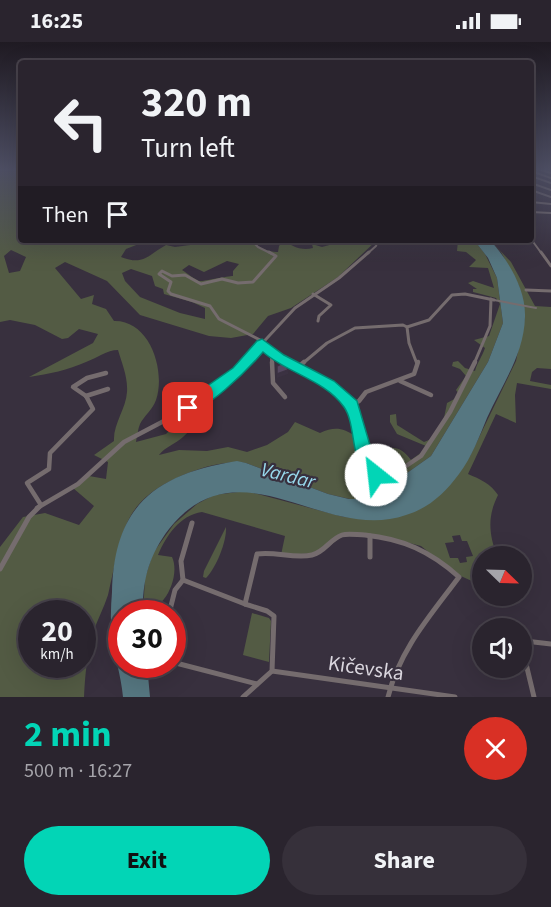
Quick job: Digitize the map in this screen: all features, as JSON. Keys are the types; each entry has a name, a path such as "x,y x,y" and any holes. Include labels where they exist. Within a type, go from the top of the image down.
{"street":[{"path":"534,202 551,204"},
{"path":"534,212 551,213"},
{"path":"254,243 276,256 253,282 238,283 222,279 201,284 185,275 172,276 162,271 159,274 171,282 168,291 171,294 210,306 219,320 263,343 272,353 297,368 329,384 352,405 367,463 376,475 391,476 421,456 450,412 485,342 490,326 493,299"},
{"path":"0,569 29,517 42,505 78,484 124,442 172,418 229,380 295,308 349,270 377,243"},
{"path":"533,243 551,266"},
{"path":"526,291 551,291"},
{"path":"313,294 331,305 319,316 318,321"},
{"path":"297,368 327,343 357,327 368,329 403,325 407,327 429,321 453,295 465,294 536,308"},
{"path":"352,405 359,401 366,392 414,374 418,366 407,338 407,327"},
{"path":"272,353 273,383 285,397"},
{"path":"42,505 27,483 49,469 50,453 93,409 86,396 74,389 75,385 87,378 106,373"},
{"path":"399,381 431,395"},
{"path":"86,396 108,389"},
{"path":"172,600 175,590 183,580 181,561 192,523"},
{"path":"245,604 258,553 305,556 323,552 340,535 370,536 421,546 459,577 406,648 394,672 388,697"},
{"path":"370,536 370,557"},
{"path":"183,580 267,611 274,616 272,671 243,697"},
{"path":"532,641 551,644"},
{"path":"186,666 258,684"},
{"name":"Kičevska","path":"272,671 455,697"},
{"path":"530,678 534,697"}],"green space":[{"path":"0,201 18,201 18,243 141,243 126,249 121,257 135,260 141,260 166,245 175,247 190,245 185,243 253,243 263,249 278,252 282,243 307,249 313,248 312,244 322,247 337,243 374,243 338,277 291,308 268,316 253,334 231,338 209,336 140,315 107,281 65,262 55,268 81,299 94,295 92,304 106,309 114,321 127,323 137,329 152,349 157,362 159,388 155,403 140,424 136,442 166,434 192,408 197,413 208,413 183,437 159,455 179,450 207,451 228,447 247,452 267,445 288,432 295,422 320,433 336,429 342,430 373,445 398,449 411,460 426,446 397,434 390,422 390,415 396,414 397,425 424,442 434,438 444,418 447,403 460,396 456,390 466,376 460,369 452,366 453,362 458,361 465,368 475,371 485,348 474,340 489,336 500,304 496,298 473,292 473,289 477,289 468,283 473,281 494,288 488,268 469,267 476,260 466,252 457,251 458,243 476,243 485,254 497,278 503,323 488,362 431,456 407,473 395,489 369,499 350,499 328,494 246,463 232,462 188,473 166,483 149,495 128,520 117,553 108,595 96,625 96,600 18,600 18,678 86,678 84,697 0,697 0,547 23,517 45,513 79,525 94,506 73,488 89,476 106,479 108,462 94,455 114,441 115,429 126,398 127,386 118,350 79,365 29,377 93,343 98,334 79,329 68,338 62,339 35,325 10,320 0,322","holes":["11,250 26,257 20,271 9,273 4,256","227,261 239,264 233,271 233,276 201,281 182,270 189,265 204,272","131,269 152,276 155,286 163,289 164,294 205,308 205,319 180,313 140,297 125,281 122,273"]},
{"path":"493,243 511,262 535,306 551,307 551,369 537,368 532,372 530,381 551,385 551,389 517,383 516,423 496,414 468,474 489,485 498,495 494,503 490,526 494,546 472,546 472,554 467,541 462,541 460,535 452,536 454,542 445,543 450,558 458,558 460,563 467,562 466,557 472,556 472,581 454,573 421,546 394,539 345,534 320,553 281,555 285,536 202,512 187,517 175,527 158,555 172,557 174,562 172,585 164,599 144,600 145,578 153,553 174,524 197,504 214,495 246,491 344,517 382,519 470,456 516,361 525,317 519,286 501,252"},
{"path":"226,527 223,547 217,561 210,574 206,578 203,577 204,571"},
{"path":"252,613 269,618 271,621 269,662 243,655"}],"water":[{"path":"476,243 492,243 515,276 525,306 521,344 464,467 448,487 429,504 406,515 375,520 344,517 283,499 253,493 224,493 196,504 169,529 156,549 148,569 144,600 112,600 115,562 121,537 131,516 144,499 162,485 183,475 237,461 328,494 349,499 369,499 395,489 407,473 431,456 488,362 503,323 497,278 488,258"},
{"path":"120,678 148,678 150,697 123,697"}],"building":[{"path":"285,362 288,370 277,374 277,366"}],"route":[{"path":"188,408 229,380 259,346 265,345 279,359 329,384 346,402 352,405 363,452 367,463 376,475"}],"water label":[{"name":"Vardar","path":"288,476"}]}
